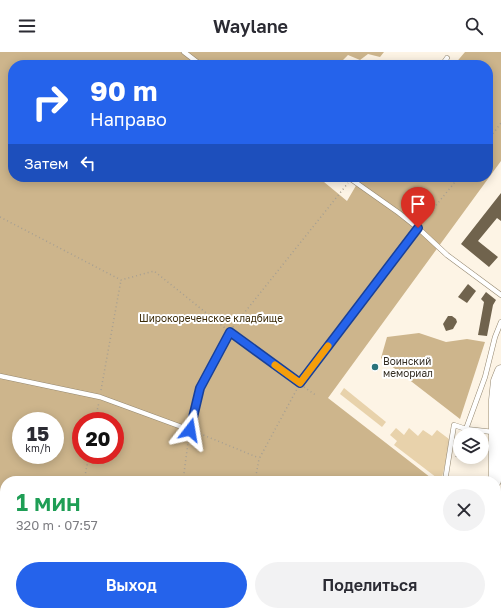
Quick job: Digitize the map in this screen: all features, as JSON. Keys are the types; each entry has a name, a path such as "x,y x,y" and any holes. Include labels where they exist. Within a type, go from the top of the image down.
{"main road":[{"path":"495,476 495,400 501,370"}],"lane":[{"path":"184,52 194,60"},
{"path":"356,182 399,213 418,228 447,255 501,295"},
{"path":"0,376 100,397 190,430 200,388 230,332 300,383 418,228"},
{"path":"466,428 485,377 495,336 501,322"},
{"path":"454,428 454,425 463,428"},
{"path":"446,476 453,431"},
{"path":"489,431 495,432"}],"path":[{"path":"493,133 501,123"},
{"path":"0,217 121,280 154,271 230,332 348,182"},
{"path":"418,228 455,182"},
{"path":"97,412 121,280"},
{"path":"255,476 259,458 300,383 316,396"},
{"path":"184,476 190,430 259,458"},
{"path":"85,476 87,464"}],"shaded area":[{"path":"344,388 386,422 382,427 340,394"},
{"path":"396,428 404,435 409,428 418,436 423,430 432,436 437,430 449,439 442,476 434,476 394,445 397,441 390,435"}],"green space":[{"name":"Широкореченское кладбище","path":"0,52 384,52 380,57 368,54 360,60 348,55 343,60 8,60 8,182 324,182 347,201 358,182 486,182 328,398 429,476 0,476"},
{"name":"Широкореченское кладбище","path":"465,52 501,52 501,161 493,172 493,60 458,60"},
{"path":"419,333 446,342 467,339 485,342 460,419 381,358 387,337"}],"building":[{"path":"501,193 501,221 497,218 478,241 498,257 489,267 461,244"},
{"path":"468,284 476,291 467,303 458,297"},
{"path":"486,292 496,300 493,305 487,336 478,335 484,302 481,299"},
{"path":"448,316 452,316 457,322 453,329 446,331 443,324"}],"slow traffic":[{"path":"275,365 300,383 328,346"}],"place":[{"name":"Воинский мемориал","path":"375,367"}],"route":[{"path":"190,430 200,388 230,332 300,383 418,228"}]}
